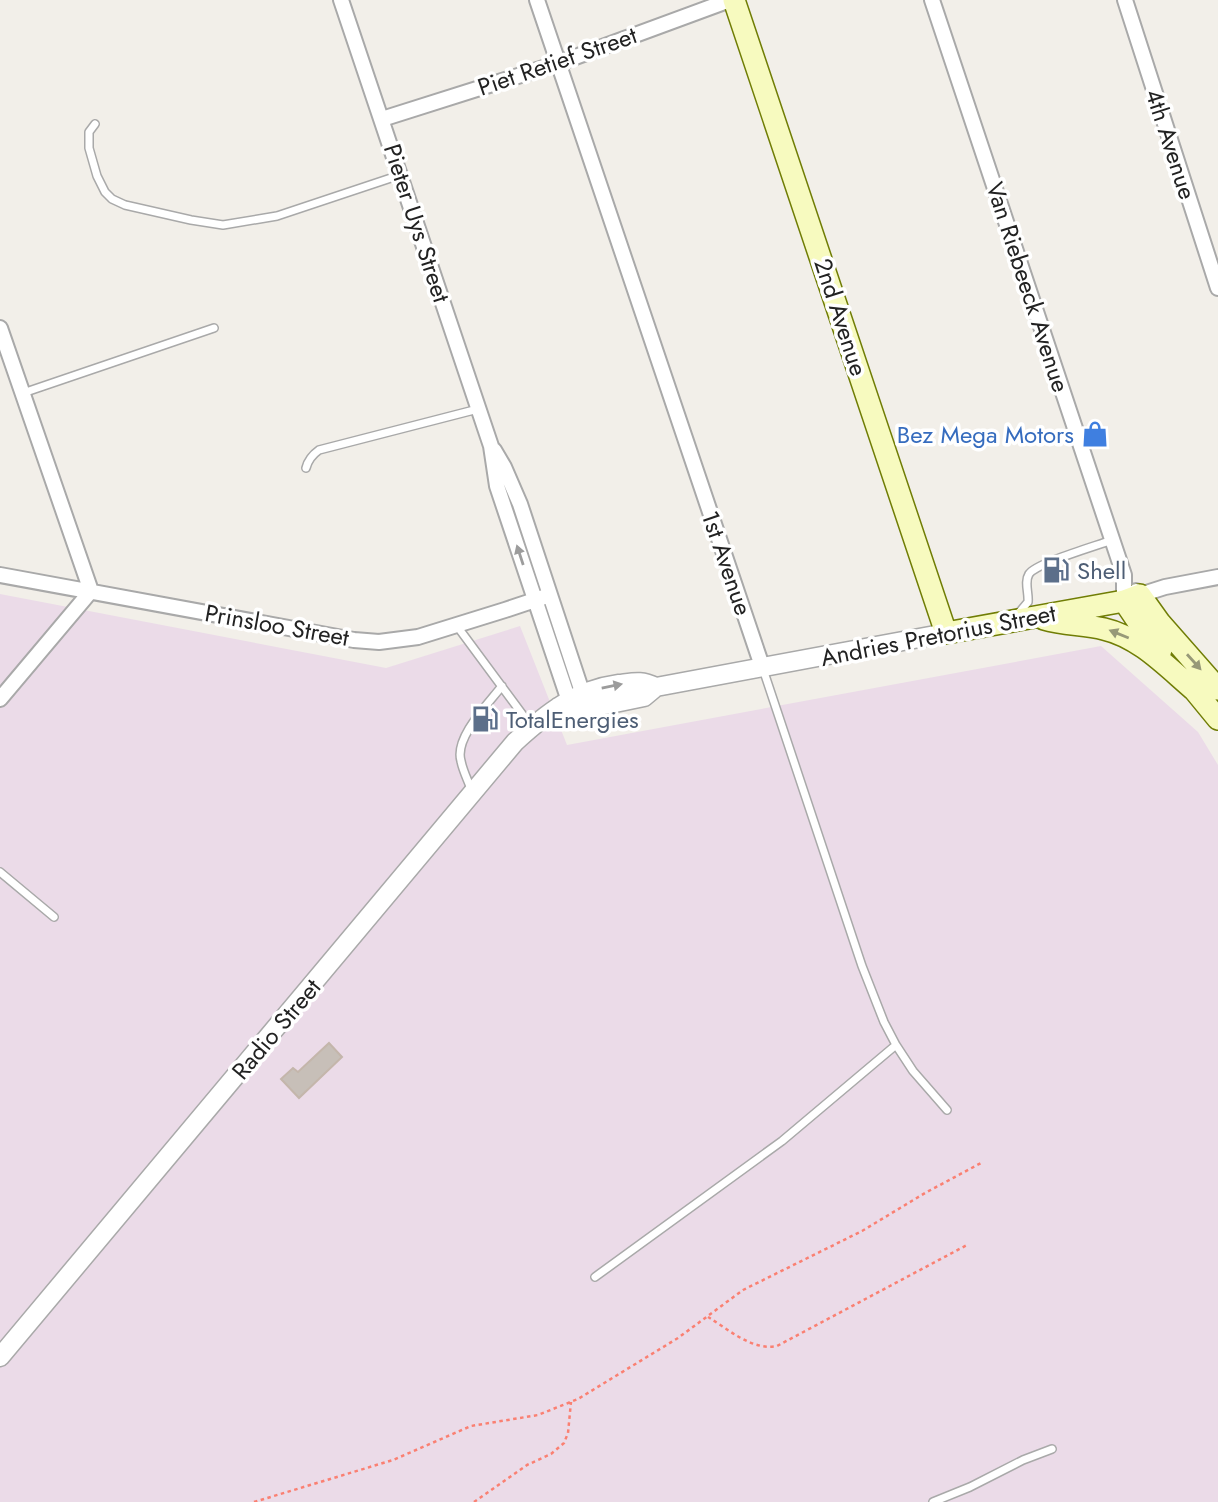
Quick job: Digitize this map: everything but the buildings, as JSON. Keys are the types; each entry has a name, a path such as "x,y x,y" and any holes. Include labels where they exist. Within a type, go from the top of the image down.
{"main road":[{"name":"2nd Avenue","path":"732,0 946,633"},
{"name":"Andries Pretorius Street","path":"946,633 1132,598"},
{"path":"1132,598 1218,689"},
{"path":"1132,598 1143,629 1218,719"},
{"path":"1034,617 1106,629 1120,634 1145,648 1193,689"}],"street":[{"name":"Pieter Uys Street","path":"341,0 491,446 497,486 534,599 574,704"},
{"name":"1st Avenue","path":"537,0 763,669"},
{"name":"Piet Retief Street","path":"382,118 559,63 732,0"},
{"name":"Van Riebeeck Avenue","path":"932,0 1132,598"},
{"name":"4th Avenue","path":"1125,0 1218,288"},
{"path":"0,328 91,591 0,699"},
{"name":"Pieter Uys Street","path":"491,446 504,467 520,504 550,595 574,704"},
{"name":"Prinsloo Street","path":"0,575 354,640 379,642 418,637 550,595"},
{"name":"Andries Pretorius Street","path":"1132,598 1165,587 1218,577"},
{"name":"Andries Pretorius Street","path":"574,704 644,697 656,687 946,633"},
{"name":"Radio Street","path":"0,1357 516,742 532,727 574,704"}],"lane":[{"path":"95,124 89,132 89,148 97,176 113,199 125,205 191,220 223,225 277,216 400,174"},
{"path":"22,393 214,328"},
{"path":"306,468 307,462 319,450 479,409"},
{"path":"1011,621 1028,602 1027,578 1031,571 1112,540"},
{"path":"457,625 532,727"},
{"name":"1st Avenue","path":"763,669 862,966 884,1022 914,1071 947,1110"},
{"path":"472,793 460,759 461,745 467,732 502,687"},
{"path":"0,872 54,917"},
{"path":"595,1277 782,1141 896,1045"},
{"path":"933,1502 970,1488 1023,1460 1052,1449"}],"path":[{"path":"254,1502 393,1460 471,1426 538,1415 571,1402 678,1338 743,1290 862,1231 981,1163"},
{"path":"708,1317 752,1344 768,1348 777,1346 967,1245"},
{"path":"474,1502 564,1443 568,1433 571,1402"}],"shaded area":[{"path":"0,594 386,668 520,626 567,745 1101,646 1198,732 1218,765 1218,1502 0,1502"}],"place":[{"name":"Bez Mega Motors","path":"1095,434"},
{"name":"Shell","path":"1056,570"},
{"name":"TotalEnergies","path":"485,719"}]}
